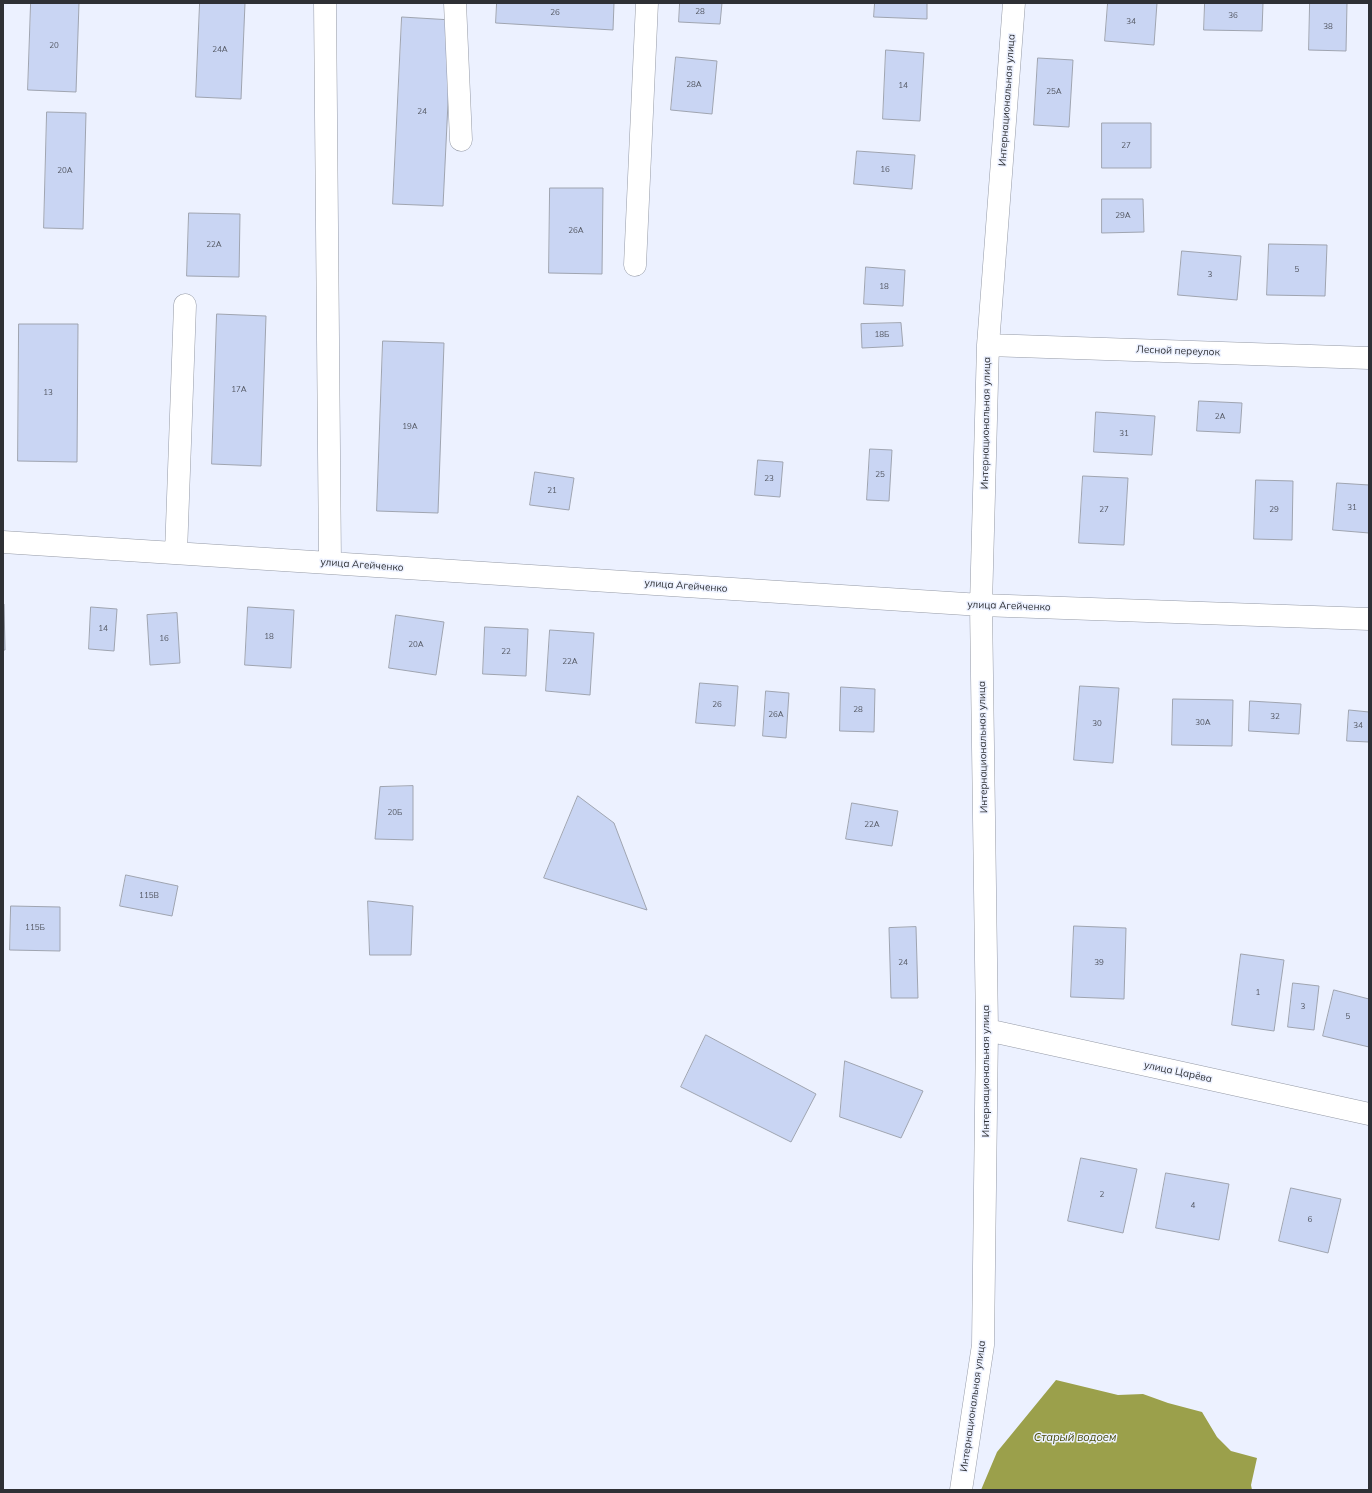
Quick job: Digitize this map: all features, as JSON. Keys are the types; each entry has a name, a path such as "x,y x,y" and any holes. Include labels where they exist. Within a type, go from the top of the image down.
{"street":[{"path":"325,3 330,563"},
{"path":"455,3 461,140"},
{"path":"635,265 647,3"},
{"name":"Интернациональная улица","path":"961,1490 983,1345 988,1030 981,605 988,345 1014,3"},
{"path":"176,553 185,305"},
{"name":"Лесной переулок","path":"988,345 1369,358"},
{"name":"улица Агейченко","path":"3,542 981,605 1369,619"},
{"name":"улица Царёва","path":"988,1030 1369,1114"}],"water":[{"name":"Старый водоем","path":"1056,1380 1118,1395 1143,1394 1168,1403 1202,1412 1217,1437 1231,1451 1257,1458 1251,1485 1252,1490 981,1490 997,1452"}],"building":[{"path":"31,3 79,3 76,92 28,90"},
{"path":"200,3 245,3 241,99 196,97"},
{"path":"497,3 614,3 613,30 496,23"},
{"path":"680,3 722,3 720,24 679,22"},
{"path":"875,3 927,3 927,19 874,17"},
{"path":"1108,3 1157,3 1154,45 1105,41"},
{"path":"1205,3 1263,3 1262,31 1204,30"},
{"path":"1310,3 1347,3 1346,51 1309,50"},
{"path":"402,17 452,20 443,206 393,204"},
{"path":"886,50 924,53 920,121 883,119"},
{"path":"676,57 717,61 712,114 671,110"},
{"path":"1038,58 1073,60 1069,127 1034,125"},
{"path":"47,112 86,113 83,229 44,228"},
{"path":"1102,123 1151,123 1151,168 1102,168"},
{"path":"857,151 915,155 912,189 854,184"},
{"path":"550,188 603,188 602,274 549,273"},
{"path":"1102,199 1143,199 1144,232 1102,233"},
{"path":"189,213 240,214 239,277 187,276"},
{"path":"1269,244 1327,245 1325,296 1267,295"},
{"path":"1182,251 1241,256 1237,300 1178,295"},
{"path":"866,267 905,270 903,306 864,304"},
{"path":"217,314 266,316 261,466 212,464"},
{"path":"901,323 903,346 862,348 861,324"},
{"path":"19,324 78,324 77,462 18,461"},
{"path":"383,341 444,343 438,513 377,511"},
{"path":"1199,401 1242,403 1240,433 1197,431"},
{"path":"1096,412 1155,416 1152,455 1094,452"},
{"path":"870,449 892,450 889,501 867,500"},
{"path":"758,460 783,462 780,497 755,495"},
{"path":"535,472 574,478 569,510 530,505"},
{"path":"1083,476 1128,478 1124,545 1079,543"},
{"path":"1256,480 1293,481 1292,540 1254,539"},
{"path":"1337,483 1369,485 1369,533 1333,530"},
{"path":"4,604 5,650 3,650"},
{"path":"91,607 117,609 114,651 89,649"},
{"path":"248,607 294,610 291,668 245,665"},
{"path":"177,613 180,663 150,665 147,615"},
{"path":"396,615 444,622 436,675 389,668"},
{"path":"485,627 528,629 526,676 483,674"},
{"path":"550,630 594,633 590,695 546,691"},
{"path":"700,683 738,686 735,726 696,723"},
{"path":"1080,686 1119,688 1113,763 1074,760"},
{"path":"841,687 875,689 874,732 840,731"},
{"path":"766,691 789,693 786,738 763,736"},
{"path":"1173,699 1233,700 1232,746 1172,745"},
{"path":"1250,701 1301,704 1299,734 1249,731"},
{"path":"1349,710 1369,712 1369,742 1347,741"},
{"path":"413,786 413,840 375,839 380,787"},
{"path":"578,796 614,823 647,910 544,878"},
{"path":"852,803 898,811 892,846 846,839"},
{"path":"126,875 178,886 172,916 120,906"},
{"path":"368,901 413,906 411,955 370,955"},
{"path":"11,906 60,907 60,951 10,950"},
{"path":"1074,926 1126,928 1124,999 1071,997"},
{"path":"916,927 918,998 891,998 889,928"},
{"path":"1241,954 1284,960 1274,1031 1232,1025"},
{"path":"1293,983 1319,986 1314,1030 1288,1027"},
{"path":"1334,990 1369,999 1369,1047 1323,1036"},
{"path":"706,1035 816,1094 791,1142 681,1087"},
{"path":"845,1061 923,1091 901,1138 840,1117"},
{"path":"1081,1158 1137,1169 1123,1233 1068,1221"},
{"path":"1166,1173 1229,1184 1219,1240 1156,1228"},
{"path":"1291,1188 1341,1199 1328,1253 1279,1241"}]}
